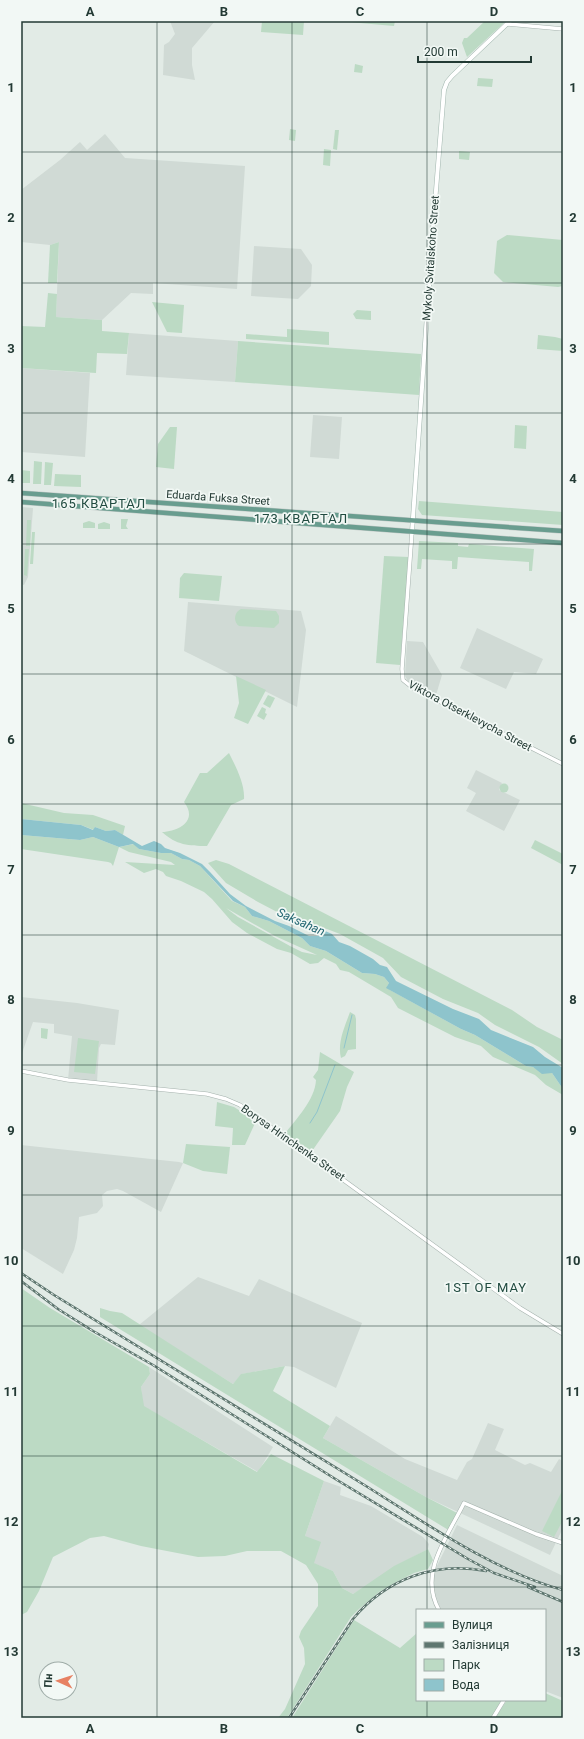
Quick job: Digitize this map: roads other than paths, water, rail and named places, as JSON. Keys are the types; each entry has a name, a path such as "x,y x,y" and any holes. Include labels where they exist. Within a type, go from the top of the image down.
{"main road":[{"name":"Mykoly Svitalskoho Street","path":"412,532 444,90 447,82 452,76 508,22"},
{"name":"Eduarda Fuksa Street","path":"21,493 563,531"},
{"path":"118,510 119,500"},
{"name":"Eduarda Fuksa Street","path":"21,502 563,543"}],"street":[{"path":"508,22 563,29"},
{"name":"Viktora Otserklevycha Street","path":"412,532 402,669 403,680 413,688 563,764"},
{"name":"Borysa Hrinchenka Street","path":"21,1071 68,1080 200,1093 235,1102 266,1122 520,1308 563,1334"},
{"path":"438,1609 435,1603 432,1591 432,1570 438,1552 464,1503 536,1534 563,1543"},
{"path":"493,1718 503,1701"}],"water":[{"path":"21,819 81,825 93,830 95,827 106,831 115,830 142,846 154,841 161,844 165,848 180,853 202,864 230,894 246,906 309,936 317,936 323,930 332,934 339,942 350,946 373,959 380,965 387,967 396,981 453,1009 479,1019 491,1030 533,1047 545,1057 563,1068 563,1089 552,1073 542,1074 533,1067 526,1066 475,1035 461,1029 386,988 389,983 384,977 375,974 362,973 326,951 310,946 302,938 269,921 252,916 245,907 233,901 200,866 189,860 182,859 171,853 161,853 139,849 133,844 119,847 93,837 80,840 21,835"}],"waterway":[{"path":"344,1048 352,1015"},
{"path":"310,1123 317,1112 335,1065"}],"railway":[{"path":"21,1273 54,1295 462,1545 512,1571 538,1582 563,1590"},
{"path":"21,1281 58,1309 93,1331 153,1365 337,1480 468,1559 494,1573 535,1587"},
{"path":"289,1718 353,1619 366,1605 381,1593 413,1576 430,1571 448,1569 486,1571"},
{"path":"528,1587 563,1602"}],"district":[{"name":"165 КВАРТАЛ","path":"99,503"},
{"name":"173 КВАРТАЛ","path":"301,518"},
{"name":"1ST OF MAY","path":"486,1287"}],"water label":[{"name":"Saksahan","path":"301,922"}]}
